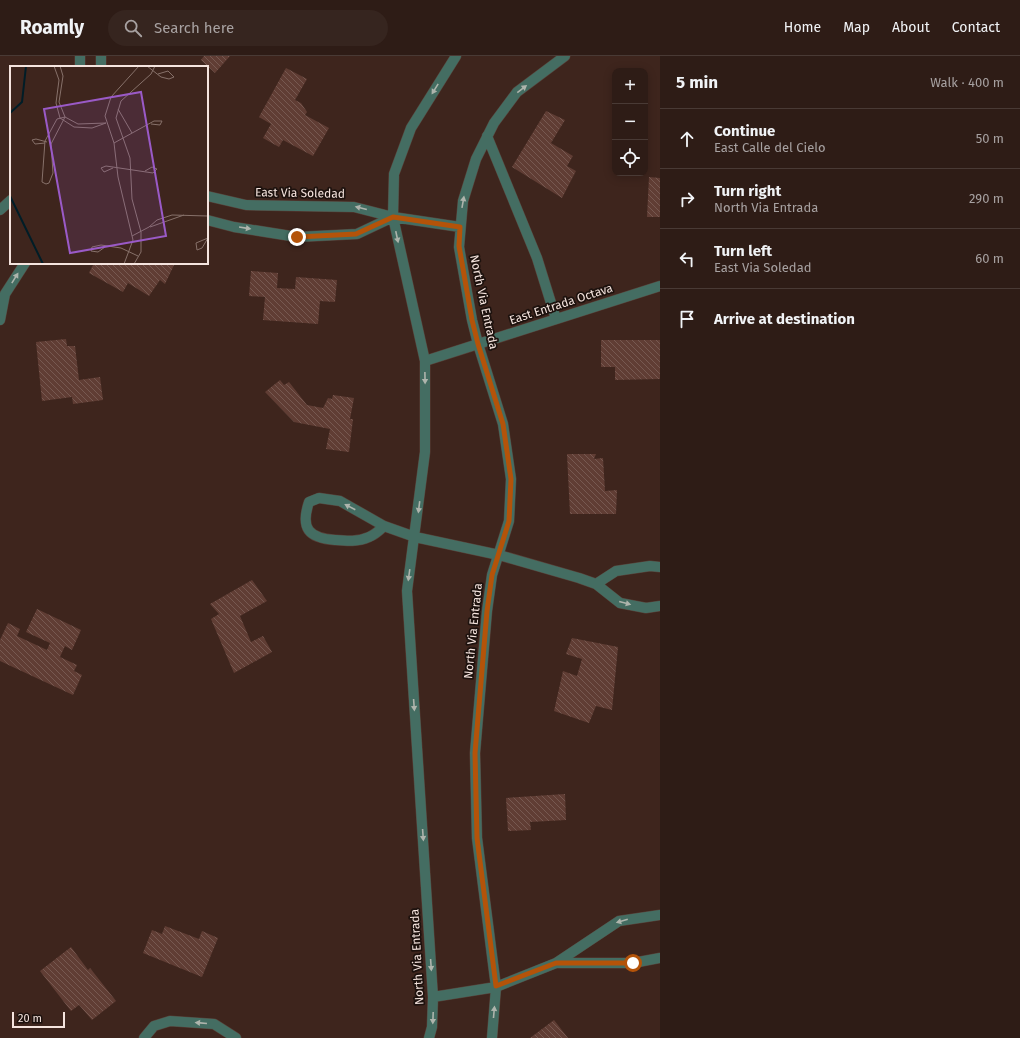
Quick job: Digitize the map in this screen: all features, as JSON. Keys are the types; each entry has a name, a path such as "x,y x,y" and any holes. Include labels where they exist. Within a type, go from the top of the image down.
{"street":[{"name":"North Via Entrada","path":"429,1038 432,1027 433,997 407,591 425,452 424,361 393,217 394,174 411,128 456,56"},
{"name":"North Via Entrada","path":"492,1038 496,986 477,838 475,753 487,611 492,575 509,521 511,479 503,424 472,320 459,246 460,227 463,201 476,159 494,123 517,92 565,56"},
{"path":"487,136 537,258 556,319"},
{"name":"East Via Soledad","path":"208,196 246,205 354,207 393,217 460,227"},
{"path":"0,210 10,201"},
{"path":"208,220 234,227 297,237 356,234 393,217"},
{"path":"0,320 3,292 24,264"},
{"name":"East Entrada Octava","path":"424,361 660,286"},
{"path":"384,526 370,537 349,542 322,539 311,534 306,524 306,509 309,502 319,498 340,501 384,526 415,537 499,555 596,584 620,603 646,608 660,606"},
{"path":"596,584 616,571 650,566 660,567"},
{"path":"433,997 496,986 556,963 619,921 660,915"},
{"path":"556,963 633,963 660,958"},
{"path":"144,1038 154,1026 170,1021 214,1024 236,1038"}],"building":[{"path":"204,56 230,56 215,73 201,60"},
{"path":"286,68 307,79 295,100 301,103 307,112 305,115 329,128 313,156 283,140 279,147 263,138 271,124 259,117"},
{"path":"546,111 565,120 551,143 573,156 567,166 576,171 562,198 512,167"},
{"path":"649,177 660,178 660,217 647,217"},
{"path":"94,264 174,265 165,284 160,280 149,296 128,283 123,292 89,273"},
{"path":"251,271 278,273 277,288 295,289 296,277 337,280 335,302 320,301 318,324 263,320 265,297 249,296"},
{"path":"66,339 67,346 75,346 79,380 100,377 103,400 73,404 72,397 42,401 36,342"},
{"path":"601,340 660,340 660,379 615,380 615,367 601,367"},
{"path":"280,380 284,385 289,382 307,405 323,408 328,398 332,399 333,395 354,398 350,419 353,419 349,452 326,449 330,429 294,422 265,392"},
{"path":"567,454 596,454 594,459 603,458 605,491 617,490 616,514 570,514"},
{"path":"252,580 267,601 240,616 251,642 263,636 272,652 234,673 211,619 219,614 210,604"},
{"path":"37,609 81,630 72,650 65,646 60,657 77,665 74,671 82,675 73,695 0,661 0,640 8,623 20,629 17,636 47,650 50,643 26,632"},
{"path":"572,638 618,647 612,710 596,706 589,723 554,711 563,671 577,676 582,659 566,654"},
{"path":"565,794 566,820 530,822 531,830 508,831 506,798"},
{"path":"165,926 199,939 202,931 218,938 202,977 143,953 152,930 162,934"},
{"path":"71,947 88,970 90,968 116,1001 92,1020 79,1005 71,1011 40,971"},
{"path":"554,1020 568,1038 530,1038"}],"route":[{"path":"297,237 356,234 393,217 460,227 459,246 472,320 503,424 511,479 509,521 492,575 487,611 475,753 477,838 496,986 556,963 633,963"}]}
